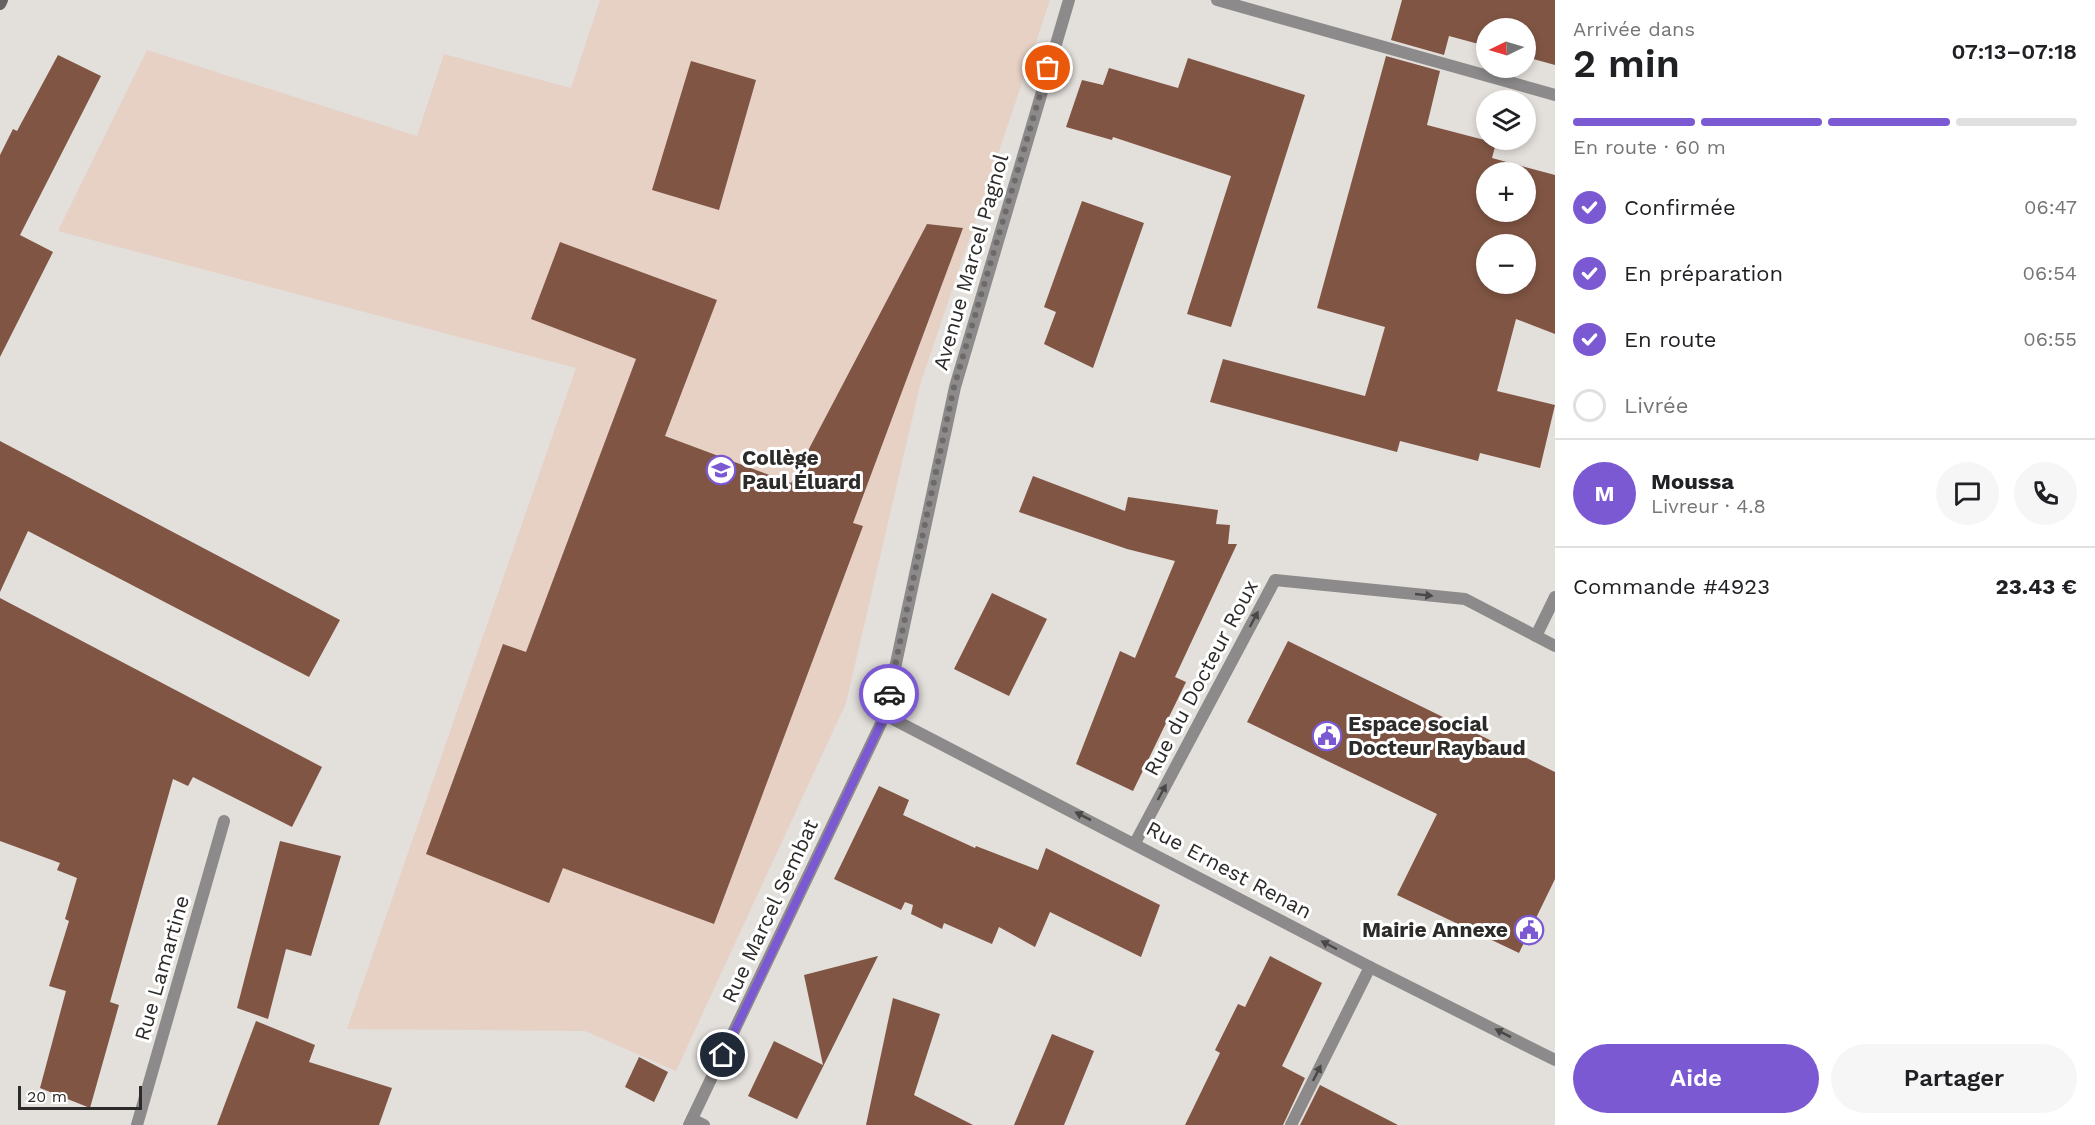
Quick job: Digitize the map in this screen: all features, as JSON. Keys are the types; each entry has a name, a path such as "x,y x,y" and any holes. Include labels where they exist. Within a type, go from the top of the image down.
{"street":[{"name":"Avenue Marcel Pagnol","path":"885,715 954,387 1069,0"},
{"path":"1217,0 1555,95"},
{"name":"Rue du Docteur Roux","path":"1135,843 1275,580 1465,599 1536,636"},
{"path":"1555,597 1536,636 1555,646"},
{"name":"Rue Ernest Renan","path":"885,715 1555,1060"},
{"name":"Rue Marcel Sembat","path":"691,1122 885,715"},
{"name":"Rue Lamartine","path":"137,1125 224,821"},
{"path":"1291,1125 1371,967"},
{"path":"691,1122 704,1125"}],"shaded area":[{"name":"Collège Paul Éluard","path":"600,0 1050,0 920,385 846,703 676,1071 585,1031 347,1029 576,368 58,231 147,50 417,136 444,54 571,88"}],"building":[{"path":"1402,0 1555,0 1555,65 1536,60 1536,18 1476,18 1476,43 1449,36 1444,55 1391,40"},
{"path":"58,55 101,76 20,235 53,252 0,357 0,155 13,129 17,131"},
{"path":"1386,56 1440,71 1427,125 1476,138 1476,150 1494,150 1492,158 1507,162 1476,162 1476,222 1536,222 1536,170 1555,175 1555,334 1516,319 1497,391 1555,405 1540,468 1480,453 1478,461 1400,441 1397,452 1210,402 1223,359 1365,396 1385,327 1317,308"},
{"path":"1188,58 1305,95 1231,327 1187,314 1231,176 1113,137 1112,140 1066,127 1082,80 1103,85 1109,68 1178,88"},
{"path":"691,61 756,80 719,210 652,190"},
{"path":"1082,201 1144,223 1093,368 1044,344 1056,312 1044,307"},
{"path":"927,224 963,228 853,523 863,526 714,924 563,868 549,903 426,854 503,644 526,652 636,359 531,319 560,242 717,300 665,436 791,483"},
{"path":"0,441 340,620 309,677 28,531 0,592"},
{"path":"1033,476 1125,511 1128,497 1218,510 1216,524 1230,525 1228,544 1237,544 1175,677 1186,682 1133,791 1076,764 1120,651 1135,658 1175,561 1127,549 1019,512"},
{"path":"992,593 1047,619 1009,696 954,669"},
{"path":"0,598 322,767 292,827 193,777 188,786 173,779 110,1002 119,1005 90,1108 40,1088 66,991 49,986 69,921 65,919 77,878 57,870 60,863 0,841"},
{"path":"1288,641 1555,772 1555,879 1519,953 1397,895 1437,814 1247,722"},
{"path":"879,786 909,800 903,815 975,848 976,846 1038,870 1046,848 1160,905 1141,957 1050,912 1035,947 999,927 992,944 944,923 942,929 911,914 913,905 905,902 901,910 834,879"},
{"path":"280,841 341,856 311,956 286,949 268,1019 237,1008"},
{"path":"878,956 797,1119 748,1096 774,1041 823,1065 804,975"},
{"path":"1270,956 1322,983 1282,1066 1305,1078 1283,1125 1185,1125 1220,1053 1215,1050 1238,1004 1245,1007"},
{"path":"893,998 940,1014 914,1095 973,1125 866,1125"},
{"path":"256,1021 315,1045 309,1062 392,1088 379,1125 217,1125"},
{"path":"1052,1034 1094,1051 1064,1125 1014,1125"},
{"path":"639,1057 668,1072 654,1102 625,1087"},
{"path":"1320,1085 1398,1125 1300,1125"}],"way so far":[{"path":"889,694 954,387 1048,68"}],"place":[{"name":"Collège Paul Éluard","path":"721,470"},
{"name":"Espace social Docteur Raybaud","path":"1327,736"},
{"name":"Mairie Annexe","path":"1529,930"}],"route":[{"path":"723,1055 885,715 889,694"}]}
